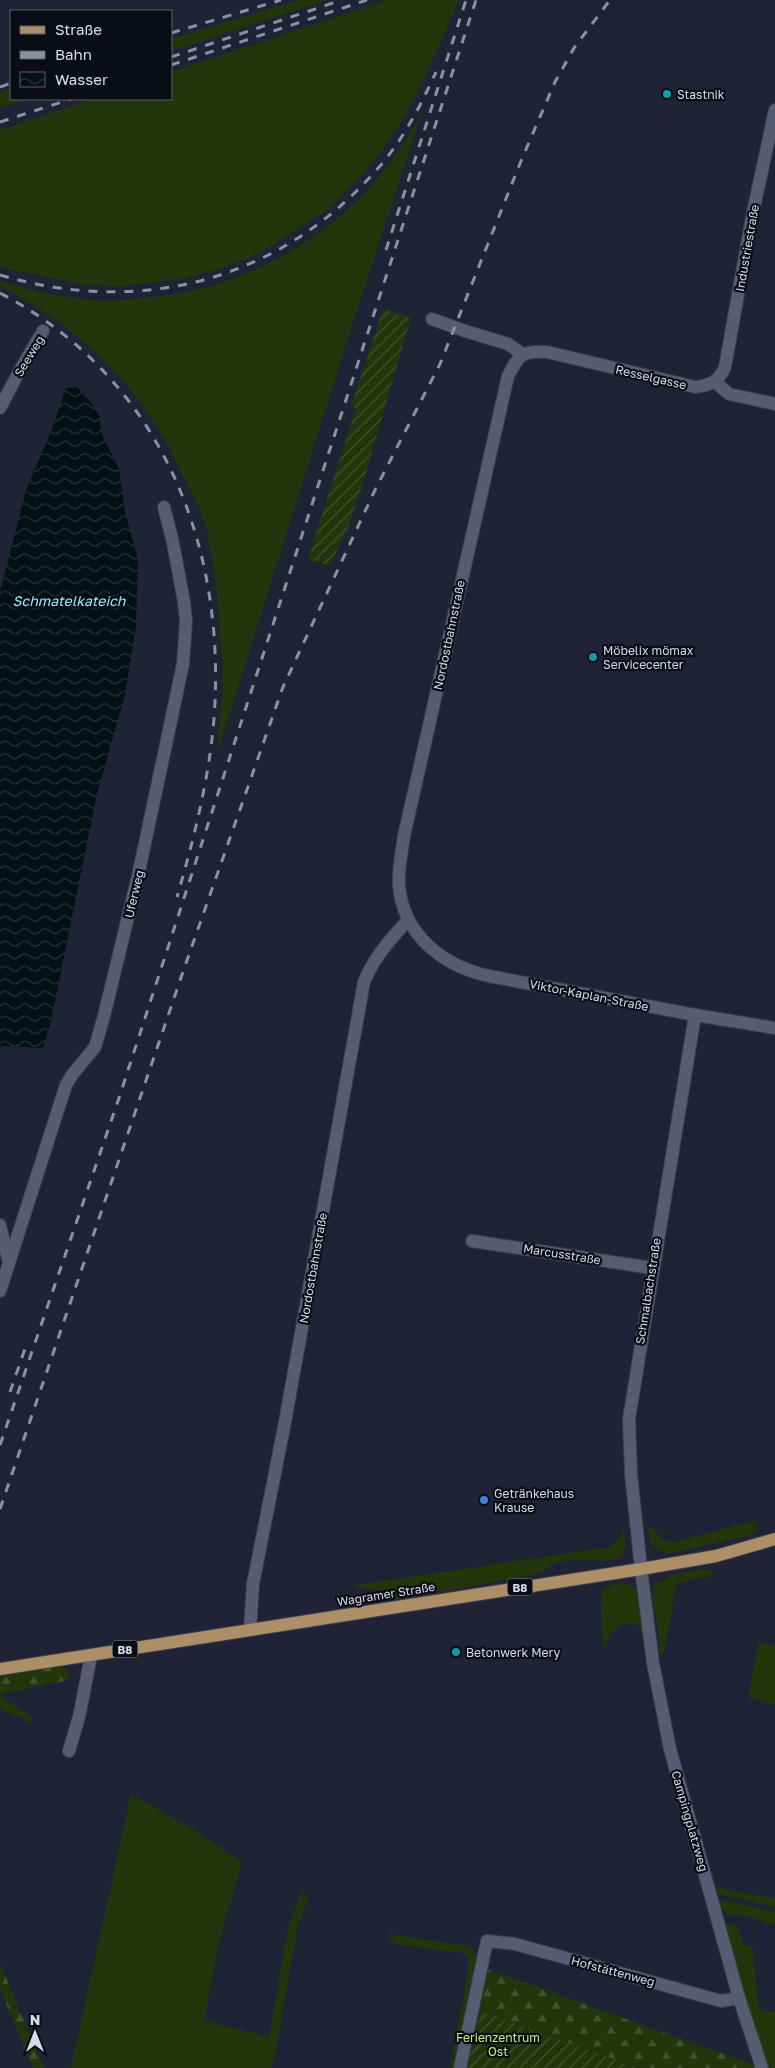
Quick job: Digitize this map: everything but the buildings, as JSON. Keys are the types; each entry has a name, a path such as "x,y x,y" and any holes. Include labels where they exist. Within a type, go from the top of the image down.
{"main road":[{"name":"Wagramer Straße","path":"0,1669 641,1569 716,1556 775,1539"}],"street":[{"name":"Industriestraße","path":"715,382 725,367 752,217 775,110"},
{"path":"432,318 465,331 508,344 522,354"},
{"name":"Seeweg","path":"0,408 43,331"},
{"name":"Resselgasse","path":"522,354 534,351 547,352 695,387 706,386 715,382"},
{"name":"Nordostbahnstraße","path":"416,933 408,920 401,902 399,886 400,858 404,836 508,376 522,354"},
{"path":"715,382 729,394 775,404"},
{"name":"Uferweg","path":"0,1291 66,1085 95,1047 138,876 176,699 183,664 186,621 179,572 164,507"},
{"name":"Nordostbahnstraße","path":"250,1629 252,1584 287,1413 364,982 369,969 383,946 408,920"},
{"name":"Viktor-Kaplan-Straße","path":"416,933 448,962 476,973 695,1015 775,1028"},
{"name":"Schmalbachstraße","path":"641,1569 631,1474 629,1419 652,1268 695,1015"},
{"path":"0,1225 9,1264"},
{"name":"Marcusstraße","path":"472,1241 652,1268"},
{"name":"Campingplatzweg","path":"641,1569 653,1663 670,1749 740,1998 762,2068"},
{"path":"69,1751 81,1709 91,1656"},
{"name":"Hofstättenweg","path":"460,2068 487,1941 515,1944 721,2001 740,1998"}],"green space":[{"path":"299,0 327,0 172,51 172,39"},
{"path":"388,0 459,0 425,78 405,116 374,162 330,208 273,245 247,259 220,269 186,278 124,286 85,285 0,267 0,130 90,100 172,100 172,72"},
{"path":"10,89 10,100 25,100 0,108 0,93"},
{"path":"423,110 356,313 217,754 223,667 213,561 204,520 198,504 169,447 151,417 110,366 60,324 0,286 0,281 55,295 109,301 173,294 202,288 259,268 311,238 336,220 359,199 402,146"},
{"path":"383,309 411,318 350,523 330,566 308,559 356,408 351,406"},
{"path":"754,1521 757,1529 756,1533 752,1535 666,1554 654,1546 648,1528 653,1528 663,1540 674,1542"},
{"path":"624,1528 626,1546 621,1557 616,1559 560,1562 550,1564 550,1567 537,1574 397,1600 379,1590 357,1588 355,1585 610,1547 618,1540"},
{"path":"702,1569 712,1571 713,1576 677,1583 663,1655 659,1654 658,1626 651,1595 653,1595 654,1583 668,1580 668,1576"},
{"path":"622,1583 635,1587 638,1594 647,1653 639,1626 631,1624 625,1624 615,1629 608,1640 604,1652 601,1610 603,1587"},
{"path":"759,1641 775,1646 775,1705 748,1697"},
{"path":"54,1667 67,1668 69,1680 0,1694 0,1678 6,1677 7,1674"},
{"path":"0,1696 33,1717 30,1723 21,1717 0,1709"},
{"path":"131,1794 199,1833 242,1862 218,1947 204,2021 269,2037 288,1928 301,1893 309,1897 298,1924 274,2061 271,2068 71,2068"},
{"path":"715,1886 741,1893 775,1898 775,1907 723,1895 717,1892"},
{"path":"724,1900 775,1912 775,1925 747,1916 729,1915 720,1907 719,1903"},
{"path":"730,1923 737,1926 744,1945 753,1947 758,2005 761,2010 775,2012 775,2068 767,2068 750,2017 723,1924"},
{"path":"388,1934 468,1946 475,1951 478,1957 455,2068 450,2068 469,1966 468,1957 463,1953 400,1945 391,1941"},
{"path":"0,1963 44,2068 33,2068 0,1989"},
{"path":"487,1969 757,2066 758,2068 638,2068 480,2011"},
{"name":"Ferienzentrum Ost","path":"480,2011 638,2068 467,2068"}],"water":[{"name":"Schmatelkateich","path":"77,387 92,404 100,417 101,432 119,469 125,512 138,559 136,626 125,695 97,794 51,1021 43,1048 0,1046 0,592 26,490 52,429 66,388"}],"railway":[{"path":"172,33 281,0"},
{"path":"172,57 342,0"},
{"path":"172,65 367,0"},
{"path":"386,250 466,0"},
{"path":"0,1445 119,1098 476,0"},
{"path":"0,1509 185,966 283,687 375,490 440,364 521,161 555,82 574,48 610,0"},
{"path":"0,275 53,287 106,292 157,289 207,279 254,262 299,237 341,205 380,166 397,144 411,121 436,72"},
{"path":"0,87 10,83"},
{"path":"0,122 68,100"},
{"path":"0,293 57,329 105,373 144,422 174,477 196,537 210,599 215,664 213,730 199,814 177,897"},
{"path":"10,1392 27,1343"}],"place":[{"name":"Stastnik","path":"667,94"},
{"name":"Möbelix mömax Servicecenter","path":"593,657"},
{"name":"Getränkehaus Krause","path":"484,1500"},
{"name":"Betonwerk Mery","path":"456,1652"}]}
